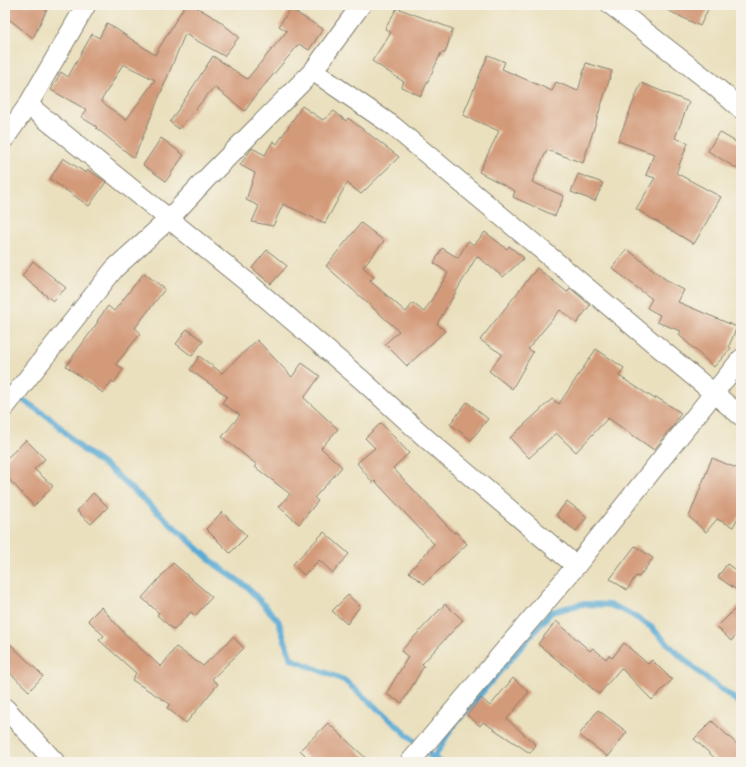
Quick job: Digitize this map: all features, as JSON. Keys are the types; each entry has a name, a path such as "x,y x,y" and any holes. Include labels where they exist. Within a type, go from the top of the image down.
{"street":[{"path":"5,138 28,105 86,5"},
{"path":"5,407 116,268 168,220 206,179 313,71 361,5"},
{"path":"611,5 710,82 741,109"},
{"path":"313,71 393,126 741,416"},
{"path":"28,105 168,220 252,286 362,380 428,440 576,566"},
{"path":"410,762 576,566 741,359"},
{"path":"5,708 55,762"}],"building":[{"path":"5,5 49,5 33,38 5,16"},
{"path":"185,5 196,5 196,7 218,20 239,37 224,56 185,34 134,158 96,128 97,127 81,117 87,110 51,90 61,72 68,77 92,34 99,38 107,23 155,55","holes":["123,64 155,80 126,120 101,101"]},
{"path":"657,5 710,5 700,26"},
{"path":"397,8 453,29 445,53 441,53 421,96 401,87 404,82 372,61 391,32 385,29"},
{"path":"290,9 323,29 309,50 299,44 256,95 245,111 214,87 179,129 170,122 213,56 247,79 287,31 279,26"},
{"path":"488,55 505,62 502,69 552,91 556,82 578,91 586,63 612,71 583,163 547,150 532,182 564,196 555,216 513,197 515,191 479,172 499,131 463,115"},
{"path":"641,83 689,102 675,138 688,143 676,173 721,197 694,244 636,209 655,178 646,175 654,154 618,141"},
{"path":"302,106 323,120 334,111 346,121 348,118 399,157 361,194 347,183 325,223 283,204 273,226 252,222 259,206 246,200 255,173 240,165 252,148 265,155 273,141 277,144"},
{"path":"719,132 741,145 741,171 708,151"},
{"path":"161,138 184,155 166,181 143,165"},
{"path":"63,158 86,173 88,170 106,182 89,206 50,179"},
{"path":"578,174 603,183 595,201 571,192"},
{"path":"361,223 384,241 363,267 374,277 370,281 406,312 413,303 424,312 448,273 434,263 442,248 458,258 468,241 474,245 485,232 507,249 509,246 524,258 503,277 477,256 437,324 445,331 407,366 385,344 399,331 326,266"},
{"path":"627,249 669,282 684,290 678,302 737,327 729,346 731,348 714,367 679,335 681,331 657,322 660,315 647,308 652,299 612,268"},
{"path":"267,250 287,266 271,284 252,268"},
{"path":"33,261 66,288 53,301 22,276"},
{"path":"537,268 567,292 570,288 590,305 577,323 560,310 528,349 533,352 512,389 489,371 502,354 480,340"},
{"path":"144,273 165,289 135,328 141,333 116,364 123,369 114,383 112,381 103,393 66,366 108,306 114,311"},
{"path":"187,329 203,341 192,356 176,344"},
{"path":"257,340 292,377 302,363 320,376 304,398 338,429 321,448 342,467 314,498 318,501 299,524 279,507 290,494 255,467 257,465 222,437 240,415 222,403 227,396 190,370 199,356 222,373"},
{"path":"596,349 624,368 619,376 655,399 656,397 681,413 672,428 654,450 608,418 576,452 556,433 529,458 510,438 552,399 559,404"},
{"path":"467,402 488,419 471,440 450,424"},
{"path":"381,423 409,453 393,468 454,533 456,532 467,544 424,584 409,572 434,544 375,481 373,483 357,463 375,448 365,438"},
{"path":"26,440 45,459 34,469 53,486 34,506 5,475 5,460"},
{"path":"712,458 741,470 741,512 733,527 717,519 706,532 689,517"},
{"path":"93,493 108,507 91,524 77,511"},
{"path":"567,501 587,517 576,531 556,515"},
{"path":"222,512 247,536 230,553 206,529"},
{"path":"324,532 349,554 333,573 319,560 304,575 293,564"},
{"path":"635,546 653,558 639,577 636,576 627,590 610,579"},
{"path":"173,563 212,597 195,616 191,612 174,630 157,615 159,613 142,598"},
{"path":"727,564 741,574 741,593 718,577"},
{"path":"348,595 360,606 347,624 332,611"},
{"path":"741,603 741,630 731,641 717,627"},
{"path":"445,604 463,620 422,664 424,666 402,703 386,694 408,657 401,651"},
{"path":"101,607 126,635 161,667 176,647 203,666 233,637 244,648 212,679 218,684 186,723 167,708 170,704 132,680 136,673 99,640 104,636 88,620"},
{"path":"556,621 590,651 593,648 606,659 609,655 612,658 624,643 648,664 652,660 672,680 652,700 621,668 599,694 538,644"},
{"path":"5,639 43,676 29,691 5,668"},
{"path":"513,678 529,692 507,719 536,745 530,753 483,722 480,726 467,715 481,698 490,706"},
{"path":"598,710 627,732 608,757 579,735"},
{"path":"712,721 741,748 741,762 719,762 694,739"},
{"path":"328,723 370,762 312,762 300,750"}],"waterway":[{"path":"5,388 54,421 82,449 111,470 215,564 247,587 278,620 291,659 344,680 422,749 439,762"},
{"path":"430,762 434,758 452,727 551,612 582,604 610,605 629,613 651,627 701,674 741,704"}]}
